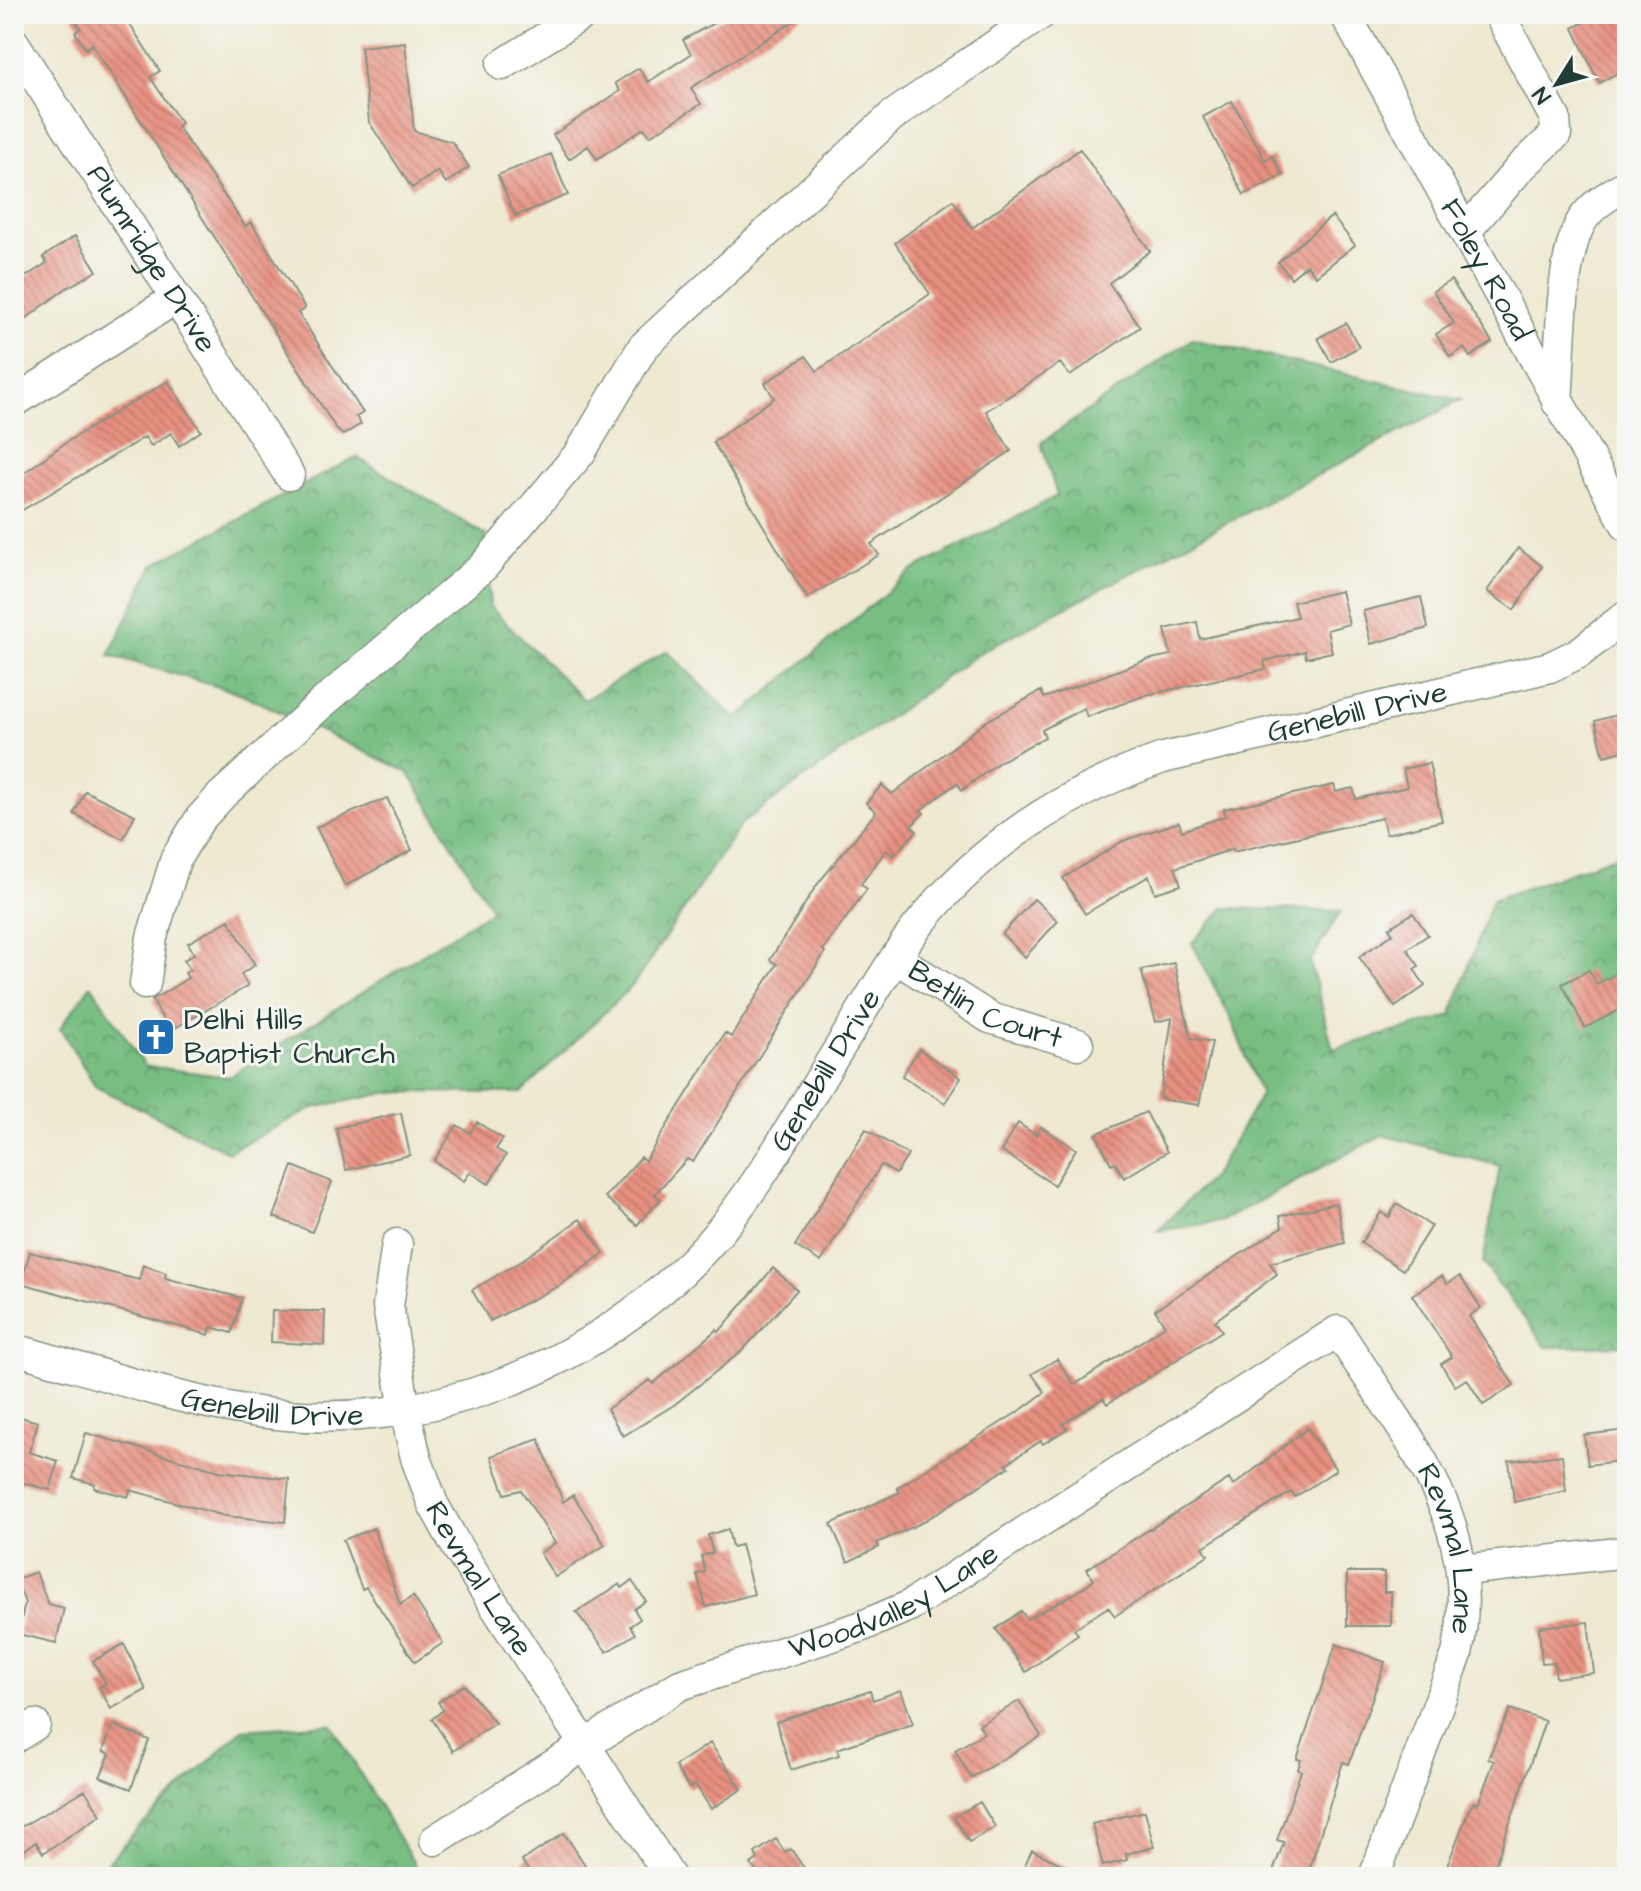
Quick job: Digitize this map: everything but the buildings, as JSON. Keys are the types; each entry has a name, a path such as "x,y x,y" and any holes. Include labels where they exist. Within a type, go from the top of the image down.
{"street":[{"path":"502,65 583,14"},
{"path":"145,984 152,937 176,858 200,819 222,795 320,705 483,567 580,453 643,347 892,116 1041,14"},
{"name":"Foley Road","path":"1345,14 1627,526"},
{"path":"1465,232 1520,168 1556,134 1555,118 1499,14"},
{"name":"Plumridge Drive","path":"14,43 289,475"},
{"path":"1557,402 1569,254 1581,222 1598,202 1627,184"},
{"path":"14,402 176,298"},
{"name":"Genebill Drive","path":"14,1349 199,1401 259,1412 308,1416 405,1410 476,1393 533,1372 577,1350 628,1317 675,1279 709,1244 746,1196 896,958 956,882 1001,842 1073,795 1163,758 1550,667 1579,653 1627,615"},
{"name":"Betlin Court","path":"896,958 990,1018 1078,1044"},
{"name":"Revmal Lane","path":"397,1244 388,1306 405,1410 416,1458 433,1504 670,1877"},
{"name":"Revmal Lane","path":"1338,1331 1444,1499 1458,1539 1463,1570 1464,1623 1457,1654 1374,1877"},
{"name":"Woodvalley Lane","path":"435,1840 680,1685 860,1627 909,1606 1338,1331"},
{"path":"1463,1570 1627,1552"}],"green space":[{"path":"1192,339 1461,400 984,650 742,823 633,985 521,1093 391,1092 313,1108 228,1152 96,1087 60,1028 91,985 145,1066 229,1077 492,910 408,772 240,693 109,655 153,565 356,457 486,535 490,607 584,700 667,651 736,719 913,570 1057,496 1041,443"},
{"path":"1627,852 1627,1345 1546,1347 1483,1263 1500,1166 1382,1135 1222,1221 1157,1231 1214,1175 1261,1095 1231,1019 1192,943 1224,908 1341,911 1310,962 1333,1049 1451,1016 1492,900"},
{"path":"331,1724 422,1877 94,1877 137,1830 242,1730"}],"place":[{"name":"Delhi Hills Baptist Church","path":"156,1037"}]}
